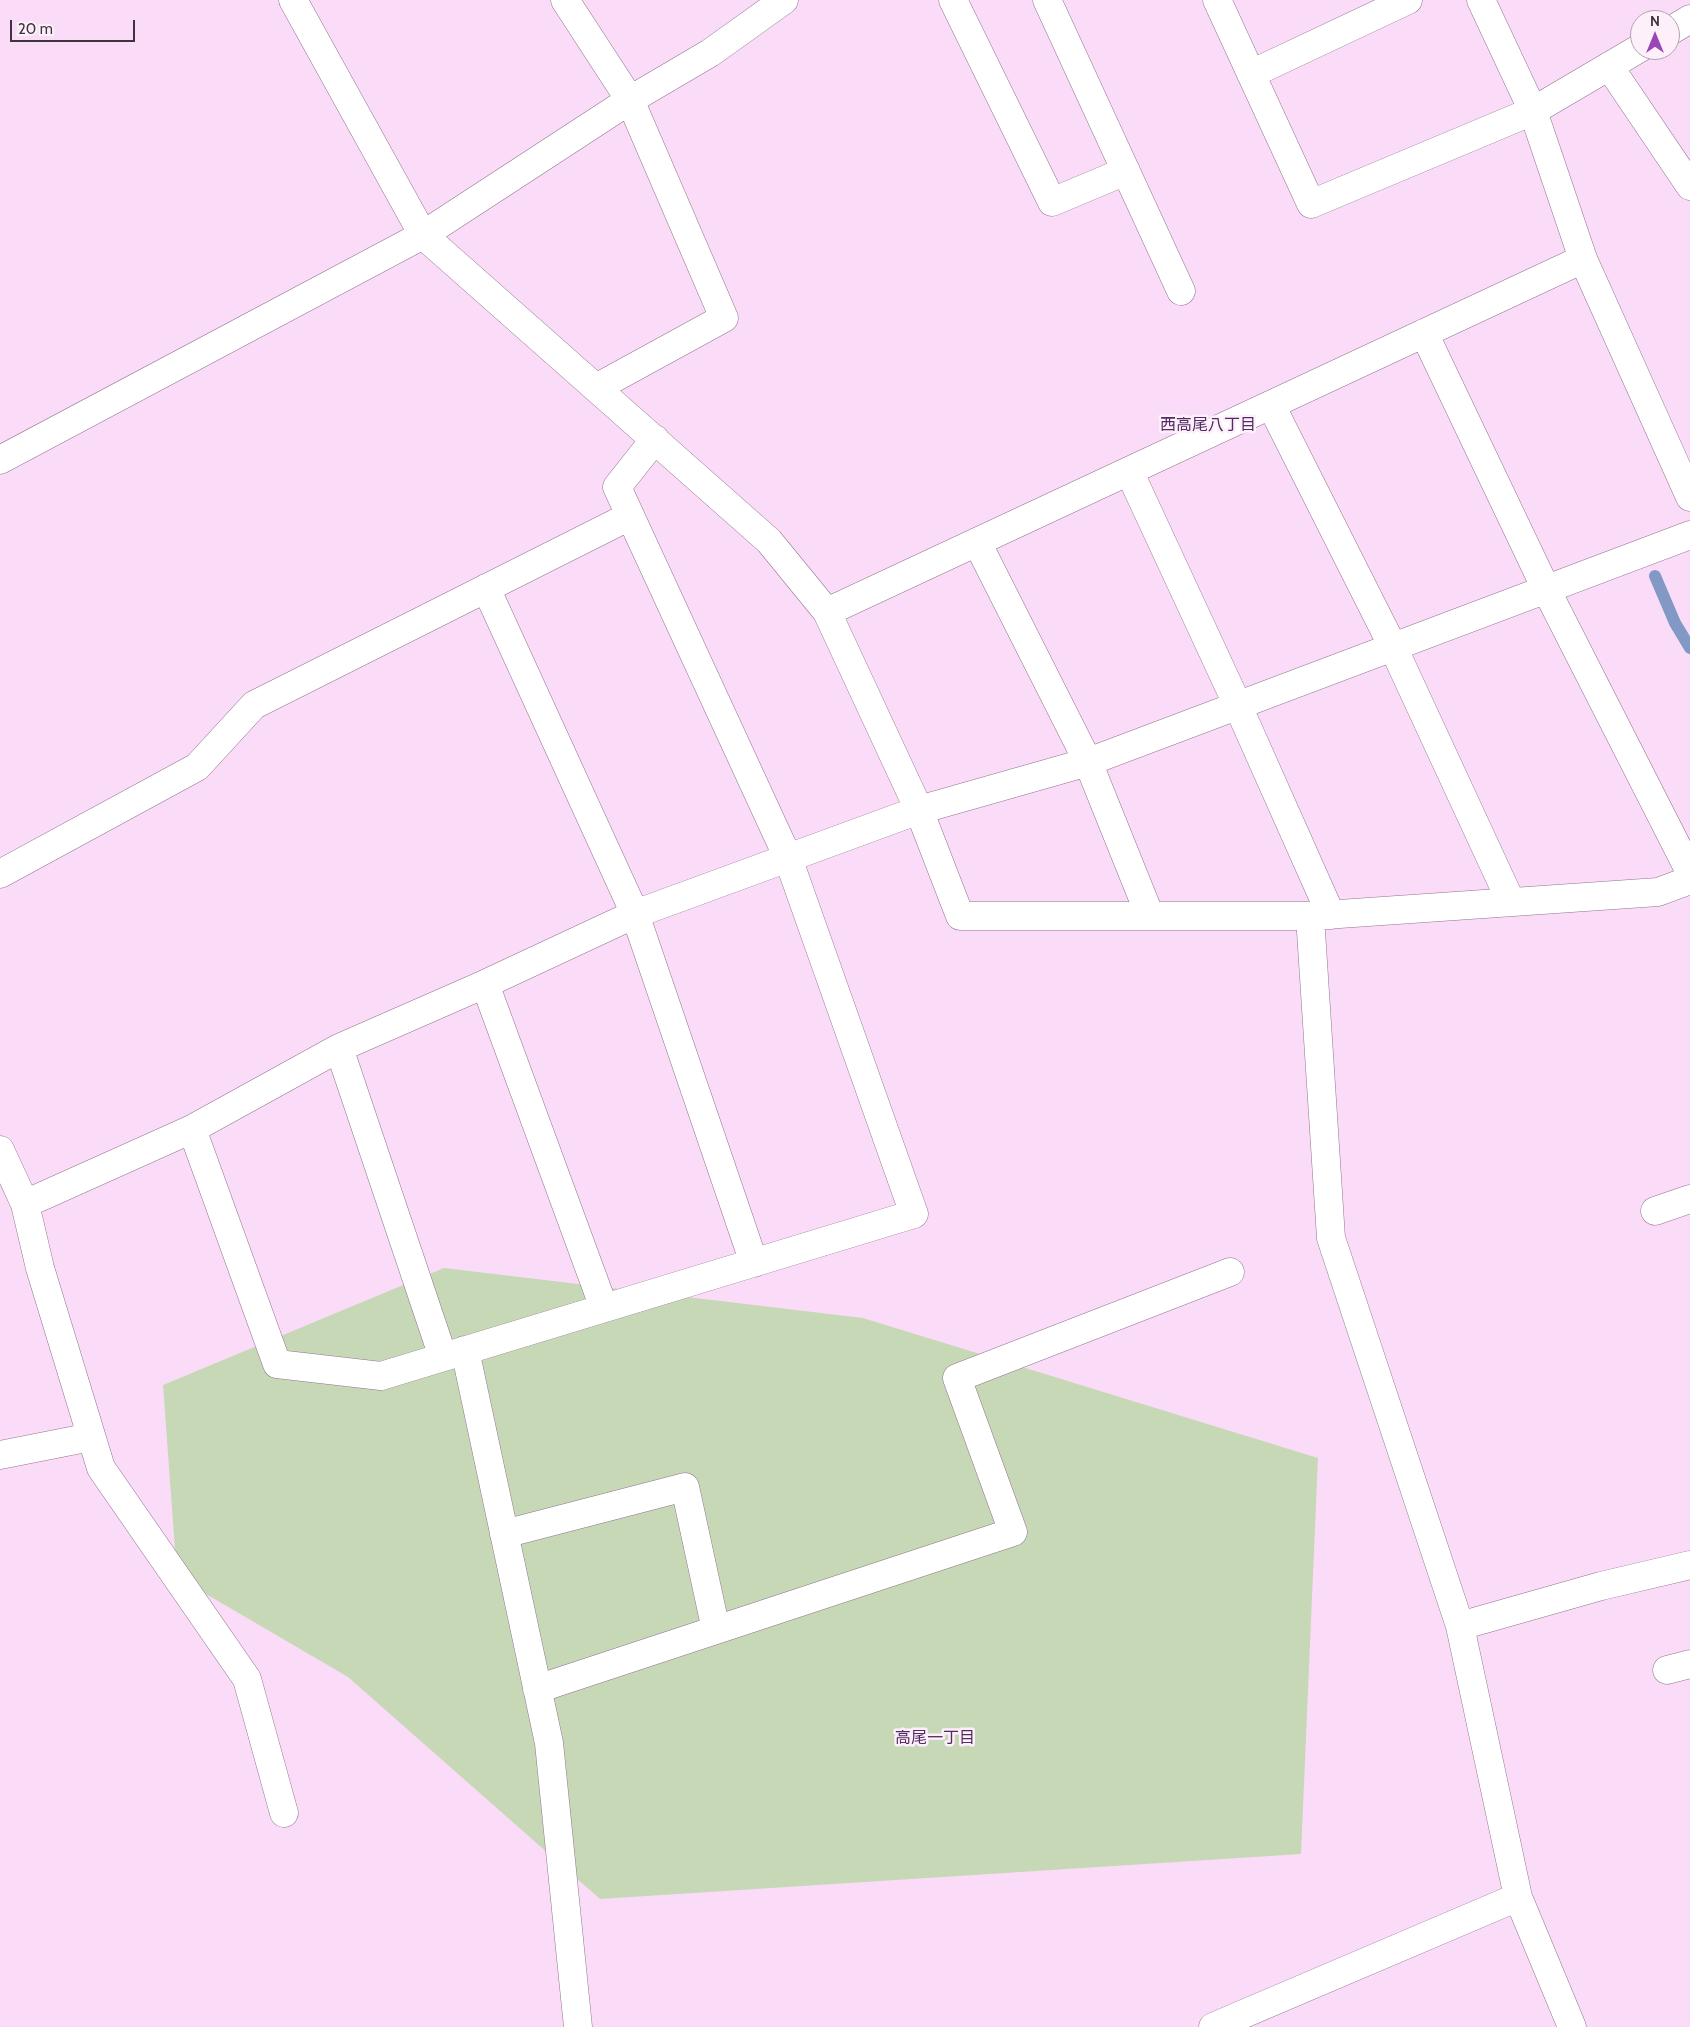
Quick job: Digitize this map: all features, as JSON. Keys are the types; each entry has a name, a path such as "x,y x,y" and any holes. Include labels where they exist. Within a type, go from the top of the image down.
{"street":[{"path":"293,0 423,235 769,540 827,612 919,810 960,916 1321,916 1658,892 1690,880"},
{"path":"565,0 630,100 724,318 596,388"},
{"path":"0,460 423,235 630,100 710,53 784,0"},
{"path":"953,0 1052,202 1126,171"},
{"path":"1047,0 1181,291"},
{"path":"1217,0 1311,204 1533,111 1630,54"},
{"path":"1251,74 1408,0"},
{"path":"1480,0 1533,111 1583,259 1690,497"},
{"path":"1609,66 1690,186"},
{"path":"827,612 1583,259"},
{"path":"1424,333 1546,589 1690,872"},
{"path":"1271,405 1393,647 1511,902"},
{"path":"192,1129 278,1364 381,1376 914,1214 788,858 617,487 655,439"},
{"path":"1129,471 1238,706 1321,916 1331,1238 1460,1626 1518,1897 1572,2027"},
{"path":"0,874 197,767 254,705 630,516"},
{"path":"25,1204 192,1129 340,1048 485,984 635,914 919,810 1088,762 1690,535"},
{"path":"977,542 1088,762 1150,916"},
{"path":"486,588 635,914 754,1262"},
{"path":"485,984 604,1308"},
{"path":"340,1048 454,1353 504,1534 549,1743 578,2027"},
{"path":"0,1150 25,1204 40,1268 101,1468 247,1679 284,1813"},
{"path":"1656,1211 1690,1199"},
{"path":"537,1689 1013,1532 958,1378 1230,1272"},
{"path":"0,1455 91,1437"},
{"path":"504,1534 685,1487 716,1630"},
{"path":"1460,1626 1601,1586 1690,1565"},
{"path":"1213,2027 1518,1897"}],"green space":[{"path":"444,1268 863,1318 1318,1458 1301,1854 600,1899 348,1677 177,1577 163,1385"}],"waterway":[{"path":"1655,576 1675,623 1690,648"}],"district":[{"name":"西高尾八丁目","path":"1208,425"},
{"name":"高尾一丁目","path":"935,1738"}]}
